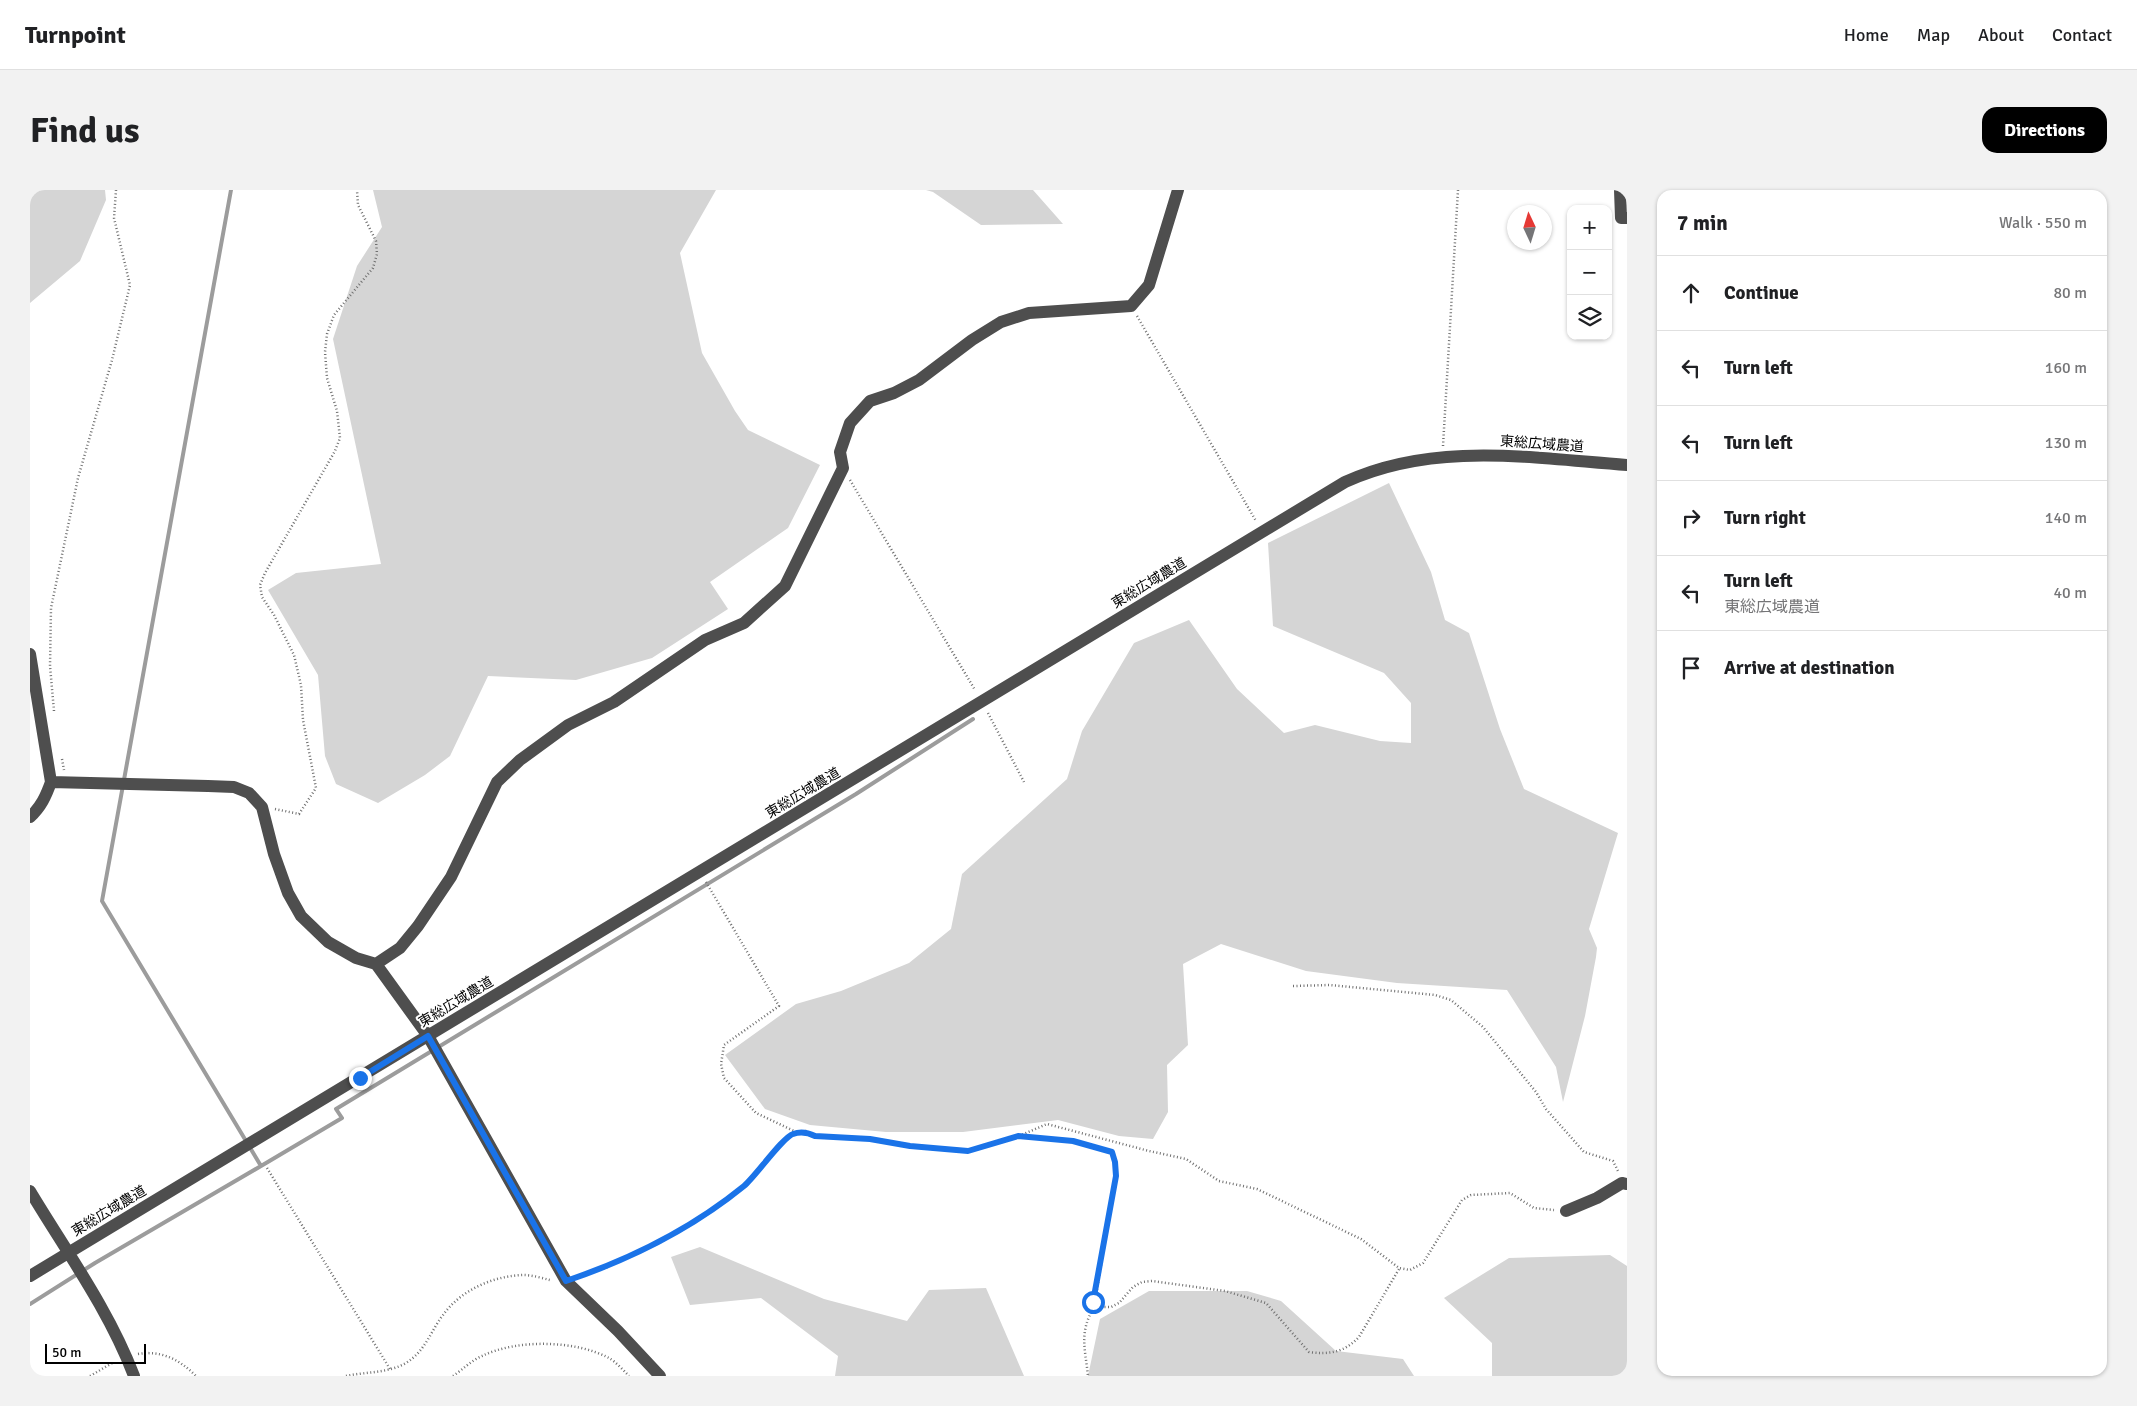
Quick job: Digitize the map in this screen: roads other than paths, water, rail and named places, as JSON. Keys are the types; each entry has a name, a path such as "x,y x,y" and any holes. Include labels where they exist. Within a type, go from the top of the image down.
{"street":[{"path":"376,964 400,948 418,926 451,877 497,782 520,760 568,725 614,702 705,640 744,624 785,586 843,468 840,452 850,423 870,401 894,393 919,380 972,340 1001,322 1029,313 1131,306 1148,284 1178,190"},
{"path":"1620,190 1621,218 1627,218"},
{"name":"東総広域農道","path":"30,1276 1358,476 1393,464 1442,456 1486,455 1627,464"},
{"path":"30,654 51,782 38,810 30,817"},
{"path":"51,782 234,787 249,793 262,807 274,854 288,893 301,916 328,942 356,958 376,964 428,1036 566,1281 618,1330 660,1376"},
{"path":"1566,1211 1625,1184"},
{"path":"30,1191 109,1324 126,1355 134,1376"}],"waterway":[{"path":"30,1304 95,1263 261,1166 102,901 231,190"},
{"path":"261,1166 342,1118 336,1109 856,794 973,719"}]}
